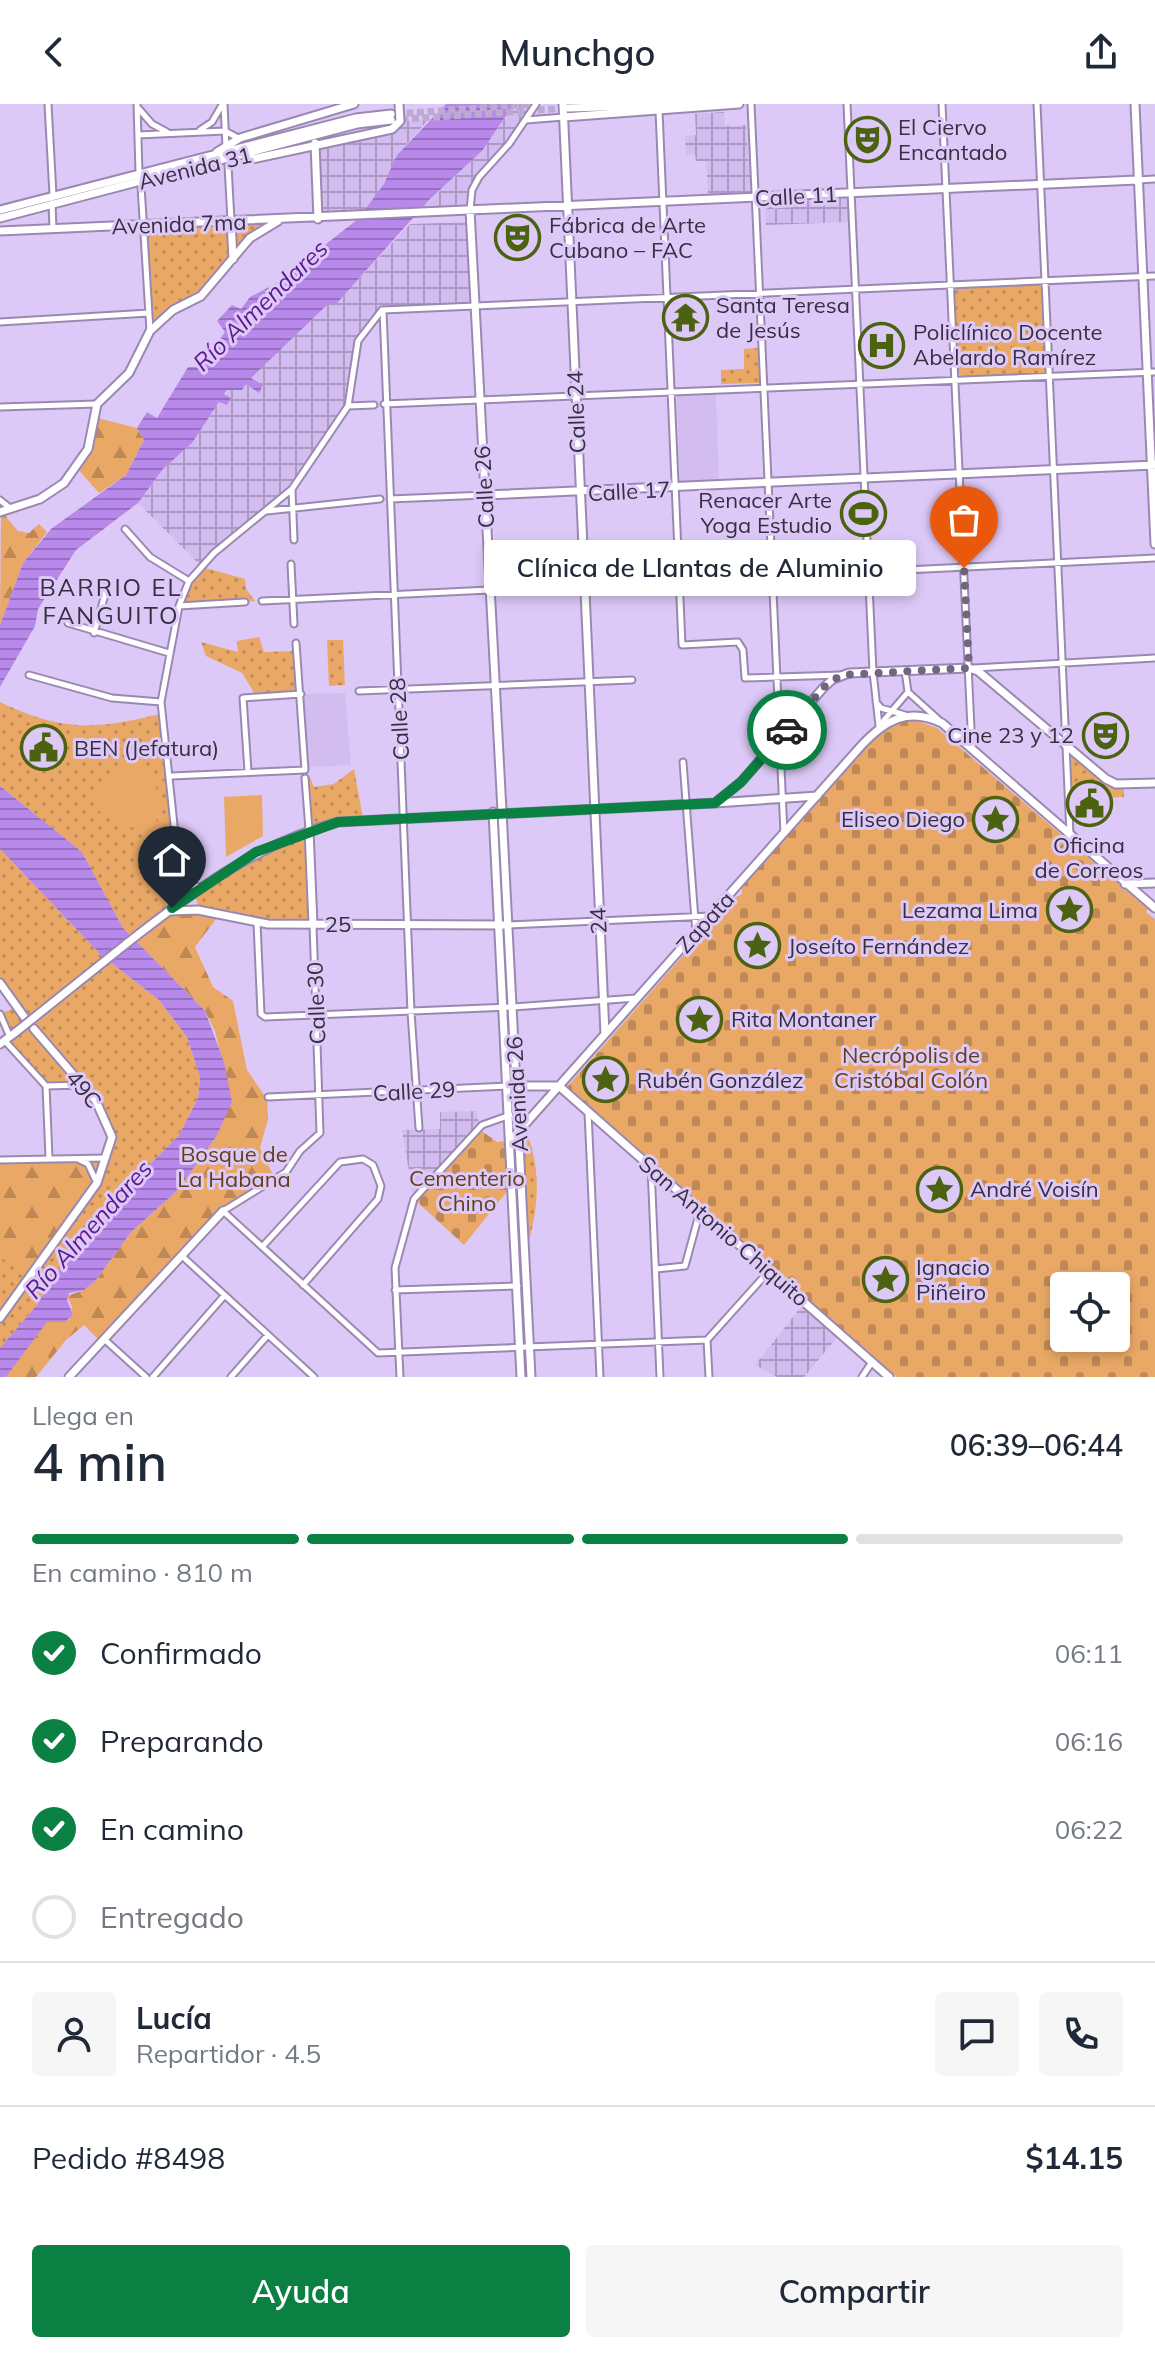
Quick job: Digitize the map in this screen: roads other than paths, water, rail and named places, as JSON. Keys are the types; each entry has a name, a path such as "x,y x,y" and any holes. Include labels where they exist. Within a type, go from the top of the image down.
{"main road":[{"path":"314,104 315,115"},
{"path":"322,104 335,109"},
{"path":"197,160 240,138 354,104"},
{"path":"566,208 566,106 702,104"},
{"path":"564,117 739,104"},
{"path":"1135,104 1155,544"},
{"name":"Avenida 31","path":"0,210 86,195 357,124 395,110"},
{"name":"Avenida 31","path":"0,218 139,173 395,110"},
{"path":"86,195 141,186 315,143 392,129 400,121 395,110"},
{"path":"315,143 318,219"},
{"name":"Calle 11","path":"358,216 1137,180"},
{"path":"300,219 310,212 317,197"},
{"name":"Calle 24","path":"566,208 594,808"},
{"name":"Calle 26","path":"465,210 475,305 498,812"},
{"name":"Avenida 7ma","path":"0,231 358,216"},
{"path":"0,512 40,499 71,476 88,449 97,404 129,373 150,331 173,310 201,296 250,238 282,220"},
{"path":"231,221 233,259"},
{"name":"Calle 17","path":"485,495 674,489 1152,465"},
{"path":"715,803 733,790 824,687 841,675 873,672 969,668 998,685 1111,782 1155,783"},
{"path":"908,715 942,723 1155,908"},
{"name":"Zapata","path":"511,1140 879,726 908,715"},
{"path":"8,1038 202,887 256,852 309,830 348,820 404,816 687,805 818,796"},
{"name":"24","path":"594,808 605,1034"},
{"path":"498,812 495,859 503,925"},
{"name":"Avenida 26","path":"498,812 504,873 503,925 513,1086 519,1129 522,1286"},
{"name":"Calle 30","path":"309,830 313,924"},
{"path":"495,859 504,873"},
{"path":"1125,884 1155,883"},
{"name":"25","path":"171,910 198,910 257,923 503,925"},
{"path":"0,983 25,1018"},
{"name":"49C","path":"0,1318 97,1183 106,1158 110,1128 102,1109 34,1029"},
{"name":"Avenida 26","path":"513,1086 511,1140 525,1347 531,1377"},
{"name":"Calle 29","path":"513,1086 559,1086"},
{"name":"San Antonio Chiquito","path":"559,1086 889,1377"},
{"path":"69,1377 223,1211"},
{"name":"Avenida 26","path":"521,1377 525,1347"}],"street":[{"path":"48,104 53,229"},
{"path":"137,104 152,124 172,133"},
{"path":"137,104 139,173"},
{"path":"195,133 212,122 223,104"},
{"path":"223,104 226,147"},
{"path":"465,210 479,177 536,104"},
{"path":"751,104 784,835"},
{"path":"847,104 873,672 879,726"},
{"path":"942,104 972,751"},
{"path":"1037,104 1070,836"},
{"path":"659,111 682,645 738,642 743,650 745,678 841,675"},
{"path":"525,120 564,117"},
{"path":"138,135 225,131 240,138"},
{"path":"228,165 231,221"},
{"name":"Calle 11","path":"1137,180 1155,179"},
{"path":"141,186 150,331"},
{"path":"171,910 179,891 179,872 172,776 161,702 179,606 189,581 228,540 292,489 348,406 350,373 358,341 383,310 1155,276"},
{"name":"Calle 28","path":"383,310 384,404 419,1128"},
{"path":"0,322 149,313"},
{"path":"384,404 1155,372"},
{"path":"0,407 97,404"},
{"path":"348,406 374,405"},
{"path":"292,489 294,540"},
{"name":"Calle 17","path":"390,499 485,495"},
{"path":"267,511 380,499"},
{"path":"0,500 11,509"},
{"path":"125,529 150,557 189,581"},
{"path":"262,601 1155,558"},
{"path":"291,564 294,624"},
{"path":"94,633 108,584"},
{"path":"179,606 245,602"},
{"path":"68,623 169,653"},
{"path":"172,776 305,770 296,643"},
{"path":"969,668 1155,658"},
{"path":"905,671 908,692 942,723"},
{"path":"29,675 112,698 161,702"},
{"path":"359,691 632,680"},
{"path":"879,726 908,692"},
{"path":"248,771 243,698 301,694"},
{"path":"876,701 881,708 908,715"},
{"path":"683,762 696,934"},
{"name":"Calle 30","path":"305,778 309,830"},
{"path":"179,872 192,886 202,887"},
{"path":"503,925 711,916"},
{"path":"257,923 263,1016 411,1012 638,998"},
{"name":"Calle 30","path":"223,1211 286,1172 300,1151 320,1133 313,924"},
{"path":"0,1014 8,1038 46,1086 49,1158"},
{"path":"46,1086 82,1085"},
{"name":"Calle 29","path":"268,1097 513,1086"},
{"path":"588,1111 600,1377"},
{"path":"400,1377 395,1268 414,1199 482,1125 510,1115"},
{"path":"0,1158 106,1158"},
{"path":"77,1158 88,1164 97,1183"},
{"path":"262,1247 340,1162 363,1159 373,1165 381,1186 378,1199 303,1285"},
{"path":"651,1167 660,1377"},
{"path":"656,1269 685,1266 700,1210"},
{"path":"223,1211 378,1353 707,1340 769,1271"},
{"path":"181,1256 310,1376"},
{"path":"395,1290 522,1286"},
{"path":"153,1377 224,1296"},
{"path":"231,1377 267,1336"},
{"path":"104,1339 146,1377"},
{"path":"707,1340 709,1377"},
{"path":"862,1377 872,1362"}],"water":[{"name":"Río Almendares","path":"446,104 514,104 482,151 429,200 337,303 329,303 251,378 263,385 259,393 246,384 242,390 227,390 224,394 231,398 227,405 219,402 192,443 163,469 138,503 76,550 38,609 35,626 0,687 0,625 23,563 51,529 126,475 144,440 137,428 147,412 157,418 188,367 200,367 225,332 217,321 232,305 241,309 250,297 275,284 358,219 384,184 397,155"},
{"path":"0,786 82,852 123,928 205,1011 224,1062 232,1102 216,1137 177,1191 131,1232 96,1280 84,1290 69,1293 67,1300 73,1315 65,1322 47,1322 6,1377 0,1377 0,1348 37,1305 53,1277 138,1177 179,1135 198,1098 200,1077 187,1037 159,1000 101,955 0,849"}],"tunnel":[{"path":"396,114 533,104"},
{"path":"391,120 568,108"}],"place":[{"name":"El Ciervo Encantado","path":"867,140"},
{"name":"Fábrica de Arte Cubano – FAC","path":"518,238"},
{"name":"Santa Teresa de Jesús","path":"685,318"},
{"name":"Policlínico Docente Abelardo Ramírez","path":"882,345"},
{"name":"Renacer Arte Yoga Estudio","path":"863,513"},
{"name":"Clínica de Llantas de Aluminio","path":"964,568"},
{"name":"Cine 23 y 12","path":"1105,735"},
{"name":"BEN (Jefatura)","path":"43,748"},
{"name":"Oficina de Correos","path":"1089,804"},
{"name":"Eliseo Diego","path":"996,819"},
{"name":"Lezama Lima","path":"1069,910"},
{"name":"Joseíto Fernández","path":"757,946"},
{"name":"Rita Montaner","path":"700,1019"},
{"name":"Rubén González","path":"606,1080"},
{"name":"André Voisín","path":"939,1189"},
{"name":"Ignacio Piñeiro","path":"885,1280"}],"district":[{"name":"BARRIO EL FANGUITO","path":"111,601"}],"park label":[{"name":"Necrópolis de Cristóbal Colón","path":"911,1068"},
{"name":"Bosque de La Habana","path":"234,1166"},
{"name":"Cementerio Chino","path":"467,1190"}]}
